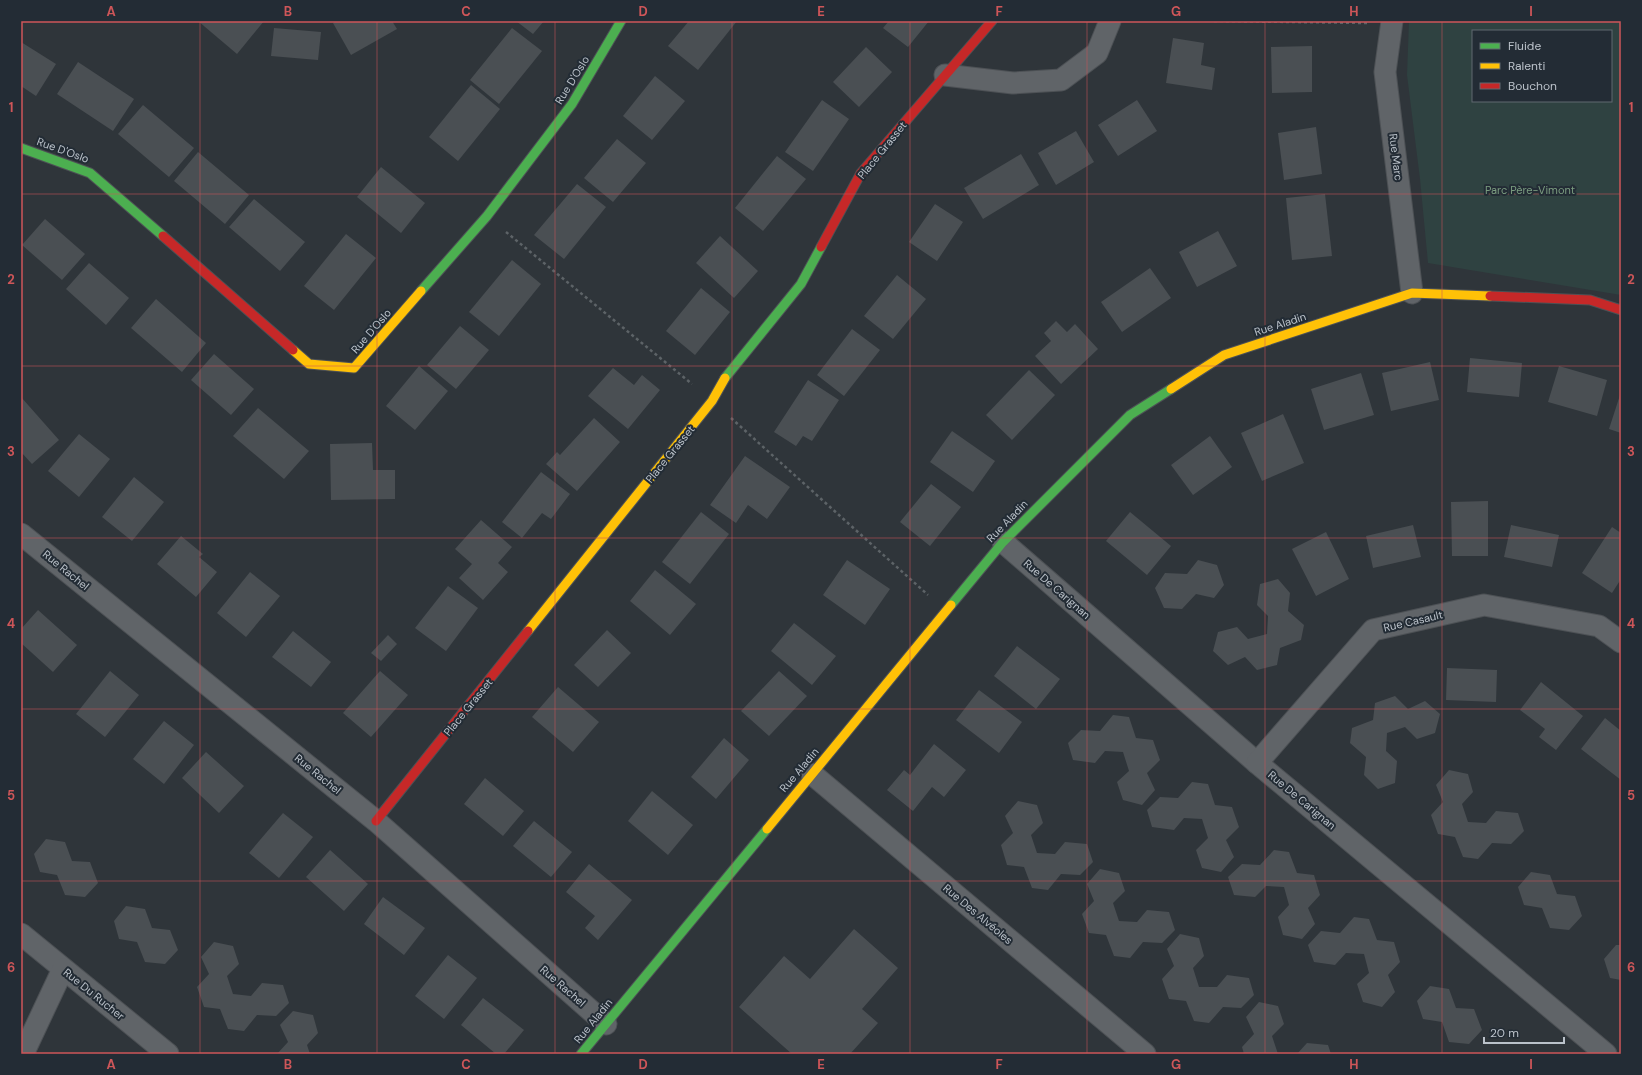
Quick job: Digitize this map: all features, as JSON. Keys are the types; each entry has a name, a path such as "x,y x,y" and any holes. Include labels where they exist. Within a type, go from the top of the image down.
{"street":[{"name":"Rue D'Oslo","path":"21,148 90,173 309,364 354,368 487,216 572,104 622,21"},
{"name":"Place Grasset","path":"376,821 712,401 722,382 800,284 861,173 992,21"},
{"path":"945,75 1013,83 1062,80 1096,53 1110,21"},
{"name":"Rue Marc","path":"1391,22 1385,72 1412,294"},
{"name":"Rue Aladin","path":"581,1054 1003,542 1130,415 1224,355 1412,294 1590,300 1621,310"},
{"name":"Rue Rachel","path":"21,534 376,821 606,1024"},
{"name":"Rue De Carignan","path":"1003,542 1257,762 1606,1054"},
{"name":"Rue Casault","path":"1257,762 1373,630 1484,605 1599,626 1621,642"},
{"name":"Rue Des Alvéoles","path":"812,774 1145,1054"},
{"name":"Rue Du Rucher","path":"21,934 168,1054"},
{"path":"23,1054 63,969"}],"path":[{"path":"1214,21 1391,22"}],"green space":[{"name":"Parc Père-Vimont","path":"1409,21 1621,21 1621,295 1428,263 1420,179 1407,75"}],"building":[{"path":"198,21 264,21 237,54"},
{"path":"337,21 392,21 397,29 351,55 333,23"},
{"path":"516,21 544,21 533,34"},
{"path":"689,21 737,21 698,70 668,46"},
{"path":"889,21 929,21 908,47 883,28"},
{"path":"274,28 321,32 318,60 271,56"},
{"path":"512,28 542,51 499,104 470,80"},
{"path":"1173,38 1204,43 1201,65 1215,68 1212,90 1166,83"},
{"path":"21,42 56,64 36,96 21,86"},
{"path":"1312,46 1312,92 1272,93 1271,47"},
{"path":"866,47 892,72 859,107 833,82"},
{"path":"78,62 134,99 113,131 57,94"},
{"path":"655,76 685,101 652,140 623,116"},
{"path":"471,85 500,109 458,161 429,137"},
{"path":"822,100 849,119 813,171 785,152"},
{"path":"1137,100 1157,131 1118,156 1098,125"},
{"path":"143,105 194,148 169,177 118,134"},
{"path":"1316,127 1322,174 1284,180 1278,133"},
{"path":"1076,131 1094,162 1056,185 1038,153"},
{"path":"617,139 646,163 613,202 584,178"},
{"path":"198,152 249,195 225,224 174,181"},
{"path":"1021,154 1039,185 983,219 964,188"},
{"path":"777,156 806,179 763,231 735,208"},
{"path":"381,167 425,203 401,233 357,197"},
{"path":"577,184 606,207 564,259 534,235"},
{"path":"1325,194 1332,256 1292,260 1286,198"},
{"path":"254,199 305,242 280,271 229,227"},
{"path":"935,204 963,222 937,261 909,242"},
{"path":"45,219 85,254 62,280 22,245"},
{"path":"1218,231 1237,266 1197,287 1179,252"},
{"path":"346,234 376,258 334,310 304,286"},
{"path":"720,236 758,271 734,298 696,263"},
{"path":"512,260 541,284 499,336 469,312"},
{"path":"89,263 129,298 106,325 66,289"},
{"path":"1150,268 1171,298 1122,332 1101,302"},
{"path":"897,275 926,299 893,339 864,316"},
{"path":"701,288 730,312 695,355 666,331"},
{"path":"156,299 206,343 182,372 131,328"},
{"path":"1056,321 1067,332 1075,324 1098,349 1061,384 1035,356 1051,341 1044,333"},
{"path":"460,326 489,350 456,389 427,365"},
{"path":"852,329 880,350 844,396 817,375"},
{"path":"214,354 254,389 231,415 191,380"},
{"path":"1470,358 1522,363 1519,397 1467,392"},
{"path":"1430,362 1439,400 1391,411 1382,373"},
{"path":"419,366 448,391 415,430 386,406"},
{"path":"1559,366 1607,380 1597,416 1548,402"},
{"path":"613,368 634,385 642,375 660,390 628,429 588,396"},
{"path":"1029,370 1055,395 1012,440 986,415"},
{"path":"1361,373 1374,415 1324,430 1311,389"},
{"path":"808,380 839,400 812,441 803,436 796,446 774,432"},
{"path":"1621,392 1621,433 1609,429"},
{"path":"21,397 59,440 32,464 21,452"},
{"path":"258,408 309,451 284,479 233,436"},
{"path":"1283,414 1304,463 1262,481 1241,433"},
{"path":"594,418 620,442 577,491 546,464 557,452 560,455"},
{"path":"952,431 995,461 973,492 930,462"},
{"path":"79,434 110,459 79,497 48,471"},
{"path":"1210,436 1232,467 1193,495 1171,465"},
{"path":"372,443 373,470 395,470 395,499 331,500 330,444"},
{"path":"745,456 790,487 767,519 748,505 736,523 710,505"},
{"path":"541,472 570,494 551,519 542,513 522,538 502,522"},
{"path":"134,477 164,502 132,541 102,517"},
{"path":"931,484 961,507 930,546 900,522"},
{"path":"1488,501 1488,556 1452,556 1451,502"},
{"path":"701,512 729,534 690,584 662,562"},
{"path":"1130,512 1171,546 1147,575 1106,541"},
{"path":"481,520 512,547 498,563 508,572 483,600 459,578 472,564 455,549"},
{"path":"1413,525 1421,557 1373,568 1366,536"},
{"path":"1511,525 1559,535 1552,567 1504,557"},
{"path":"1612,527 1621,533 1621,579 1612,593 1582,573"},
{"path":"1326,532 1349,579 1316,596 1292,549"},
{"path":"181,536 203,554 199,557 217,572 196,597 157,564"},
{"path":"847,560 890,589 865,625 823,595"},
{"path":"1198,560 1217,565 1224,585 1214,598 1196,594 1182,609 1164,608 1155,588 1165,573 1187,574"},
{"path":"655,570 696,604 670,635 630,601"},
{"path":"250,572 280,596 246,637 217,613"},
{"path":"1278,579 1290,593 1288,611 1304,625 1301,640 1280,648 1277,665 1257,670 1245,657 1228,665 1213,651 1218,632 1237,627 1248,639 1267,634 1268,616 1257,605 1260,584"},
{"path":"448,586 478,608 446,651 415,628"},
{"path":"38,610 77,645 53,672 21,643 21,629"},
{"path":"794,623 836,656 812,685 771,651"},
{"path":"607,630 631,653 598,687 574,665"},
{"path":"293,631 331,662 311,687 272,657"},
{"path":"388,635 397,644 381,661 371,653"},
{"path":"1017,646 1060,679 1036,709 994,676"},
{"path":"1447,668 1497,670 1496,702 1446,700"},
{"path":"110,671 139,695 105,737 76,714"},
{"path":"380,671 408,695 371,737 343,713"},
{"path":"779,671 807,696 769,736 741,711"},
{"path":"1541,682 1583,716 1556,750 1539,737 1545,729 1520,710"},
{"path":"558,687 599,722 573,752 532,717"},
{"path":"979,690 1022,722 999,753 956,720"},
{"path":"1395,696 1408,709 1425,701 1440,714 1435,733 1417,739 1405,727 1387,733 1386,751 1397,761 1395,783 1378,789 1364,775 1366,757 1350,743 1352,728 1373,720 1375,703"},
{"path":"1113,715 1129,717 1136,738 1153,740 1160,760 1147,773 1155,790 1142,805 1123,800 1117,782 1129,771 1123,752 1105,751 1095,763 1073,760 1068,743 1081,730 1100,731"},
{"path":"1605,718 1621,731 1621,780 1581,749"},
{"path":"164,721 194,745 164,784 133,759"},
{"path":"724,738 749,760 716,799 691,777"},
{"path":"934,744 966,770 944,797 932,787 913,811 887,790 904,770 910,775"},
{"path":"206,752 244,786 219,813 182,778"},
{"path":"1449,770 1468,774 1473,792 1462,804 1468,822 1486,823 1496,811 1518,813 1524,831 1511,844 1492,843 1478,859 1463,857 1455,837 1438,834 1431,815 1443,802 1436,785"},
{"path":"485,778 524,811 503,836 464,804"},
{"path":"1192,782 1208,784 1215,805 1232,807 1239,827 1226,840 1234,857 1221,872 1202,868 1196,850 1208,838 1202,819 1184,818 1174,830 1152,827 1147,810 1160,797 1178,798"},
{"path":"652,791 693,825 668,855 628,821"},
{"path":"1018,801 1037,805 1043,823 1031,835 1037,853 1055,854 1065,842 1087,844 1093,862 1080,875 1061,874 1048,890 1032,888 1024,867 1007,865 1001,845 1013,833 1005,816"},
{"path":"283,813 313,837 279,878 249,853"},
{"path":"534,821 572,852 551,877 513,846"},
{"path":"46,839 65,842 72,861 90,862 98,883 85,897 65,895 57,875 40,872 34,854"},
{"path":"330,850 368,884 344,911 306,877"},
{"path":"1274,850 1289,852 1297,873 1314,875 1320,895 1308,908 1315,924 1302,939 1283,935 1278,917 1289,905 1284,887 1266,886 1255,897 1234,895 1228,877 1242,864 1260,865"},
{"path":"589,864 632,900 598,940 585,928 595,916 566,892"},
{"path":"1100,869 1119,873 1125,891 1113,903 1119,921 1137,922 1147,910 1169,912 1175,930 1162,943 1143,942 1130,958 1114,956 1106,935 1089,933 1082,914 1094,901 1087,884"},
{"path":"1531,872 1550,875 1557,894 1575,896 1582,916 1569,930 1550,928 1542,908 1524,905 1518,887"},
{"path":"383,897 425,928 404,955 364,924"},
{"path":"126,906 145,909 152,928 170,930 178,950 165,964 145,962 137,942 119,939 114,921"},
{"path":"1354,917 1369,919 1377,940 1394,942 1400,962 1388,975 1395,992 1382,1007 1363,1002 1357,984 1369,973 1364,954 1346,953 1335,965 1314,962 1308,945 1321,931 1340,933"},
{"path":"854,929 898,968 862,1009 878,1023 850,1054 792,1054 739,1007 784,956 810,979"},
{"path":"1180,934 1199,938 1204,956 1193,968 1199,987 1217,987 1227,975 1249,978 1254,995 1241,1008 1223,1007 1209,1023 1194,1021 1186,1001 1169,999 1162,979 1174,966 1167,949"},
{"path":"214,942 233,946 239,964 227,976 233,994 251,996 262,983 283,985 289,1003 276,1016 257,1015 244,1031 228,1029 220,1009 204,1007 197,987 209,974 201,957"},
{"path":"1616,945 1621,945 1621,980 1610,978 1604,959"},
{"path":"448,955 477,978 444,1019 415,996"},
{"path":"1430,986 1449,989 1456,1008 1474,1009 1482,1030 1469,1044 1449,1042 1442,1022 1423,1019 1417,1001"},
{"path":"483,998 524,1030 504,1054 496,1054 461,1025"},
{"path":"1259,1002 1278,1006 1284,1024 1272,1036 1278,1054 1244,1054 1242,1047 1254,1034 1246,1017"},
{"path":"293,1011 313,1015 318,1033 307,1045 310,1054 277,1054 288,1042 280,1025"},
{"path":"1307,1043 1328,1045 1331,1054 1297,1054"}],"traffic: fast":[{"path":"421,291 487,216 572,104 621,21"},
{"path":"21,148 90,173 163,236"},
{"path":"725,378 801,284 821,247"},
{"path":"951,605 1003,542 1130,415 1171,389"},
{"path":"581,1054 767,829"}],"traffic: slow":[{"path":"293,350 309,364 354,368 421,291"},
{"path":"1171,389 1224,355 1412,293 1490,296"},
{"path":"528,631 712,401 725,378"},
{"path":"767,829 951,605"}],"traffic: jam":[{"path":"821,247 861,173 992,21"},
{"path":"163,236 293,350"},
{"path":"1490,296 1590,300 1621,310"},
{"path":"376,821 528,631"}]}
